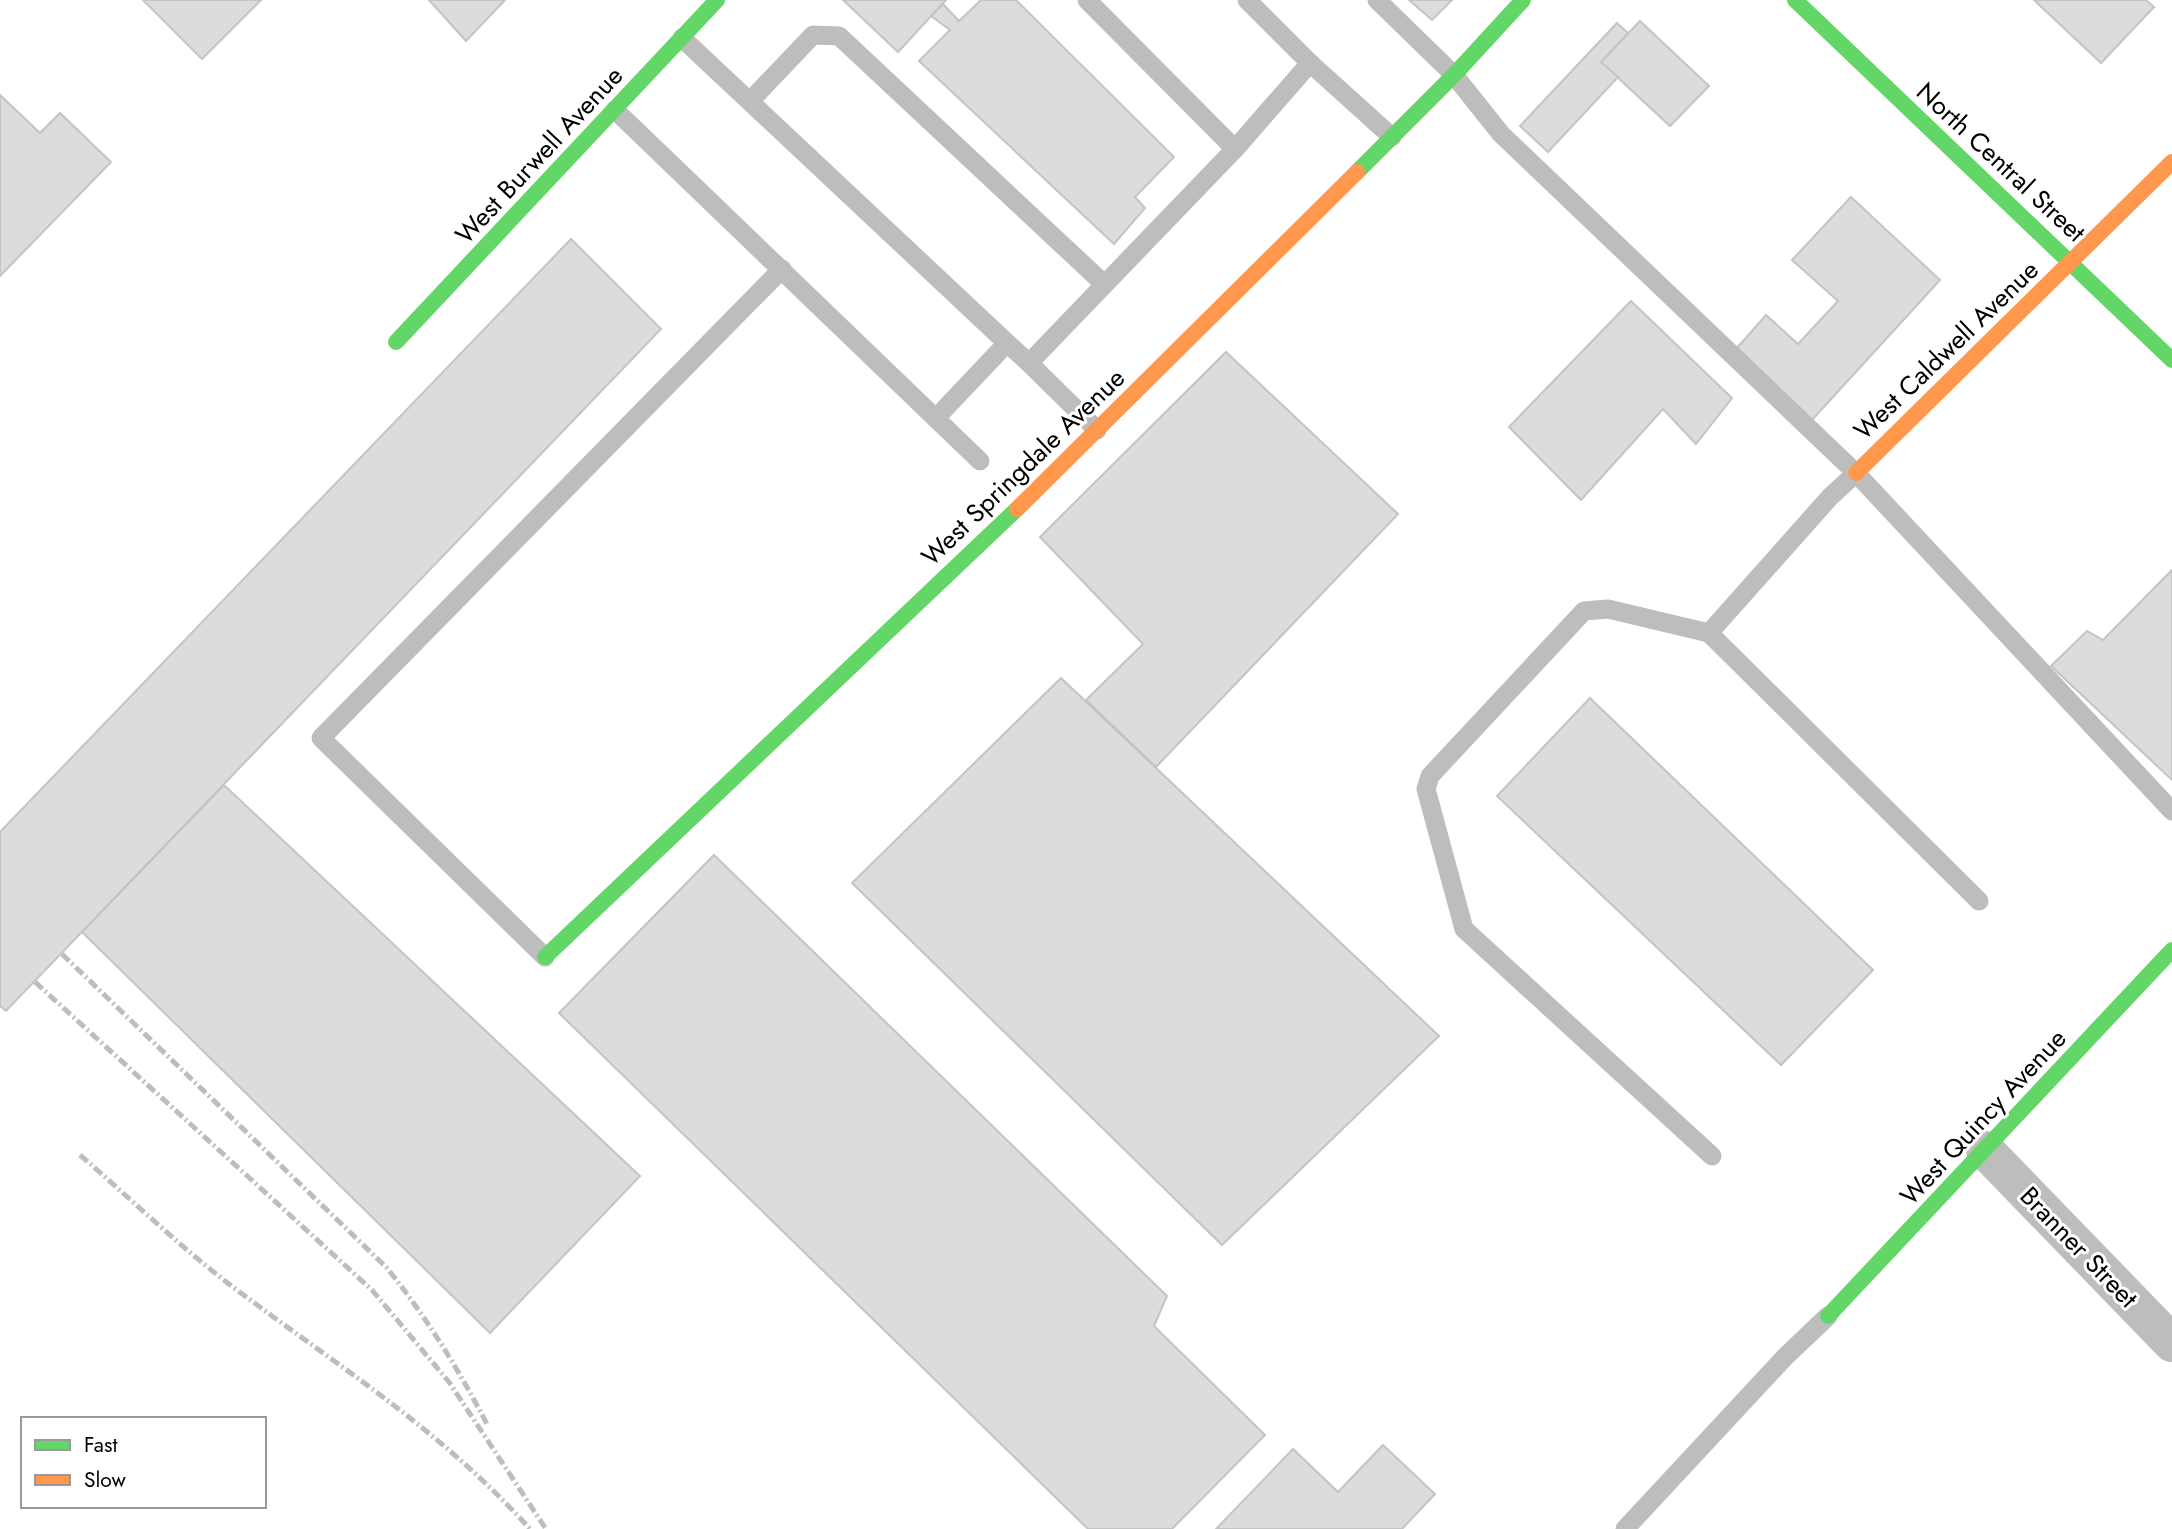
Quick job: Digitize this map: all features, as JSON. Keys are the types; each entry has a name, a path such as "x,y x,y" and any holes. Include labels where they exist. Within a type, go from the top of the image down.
{"street":[{"name":"West Burwell Avenue","path":"396,342 717,0"},
{"name":"West Springdale Avenue","path":"545,957 1097,430 1454,75 1523,0"},
{"name":"North Central Street","path":"1796,0 2172,360"},
{"name":"West Caldwell Avenue","path":"1856,473 2172,162"},
{"name":"West Quincy Avenue","path":"1828,1316 2172,950"},
{"name":"Branner Street","path":"1985,1150 2172,1343"}],"lane":[{"path":"1087,0 1235,149"},
{"path":"1247,0 1310,63 1392,137"},
{"path":"1377,0 1454,75 1501,134 1856,473 2172,811"},
{"path":"750,101 813,35 839,36 1104,284"},
{"path":"682,38 1007,342 1097,430"},
{"path":"1029,363 1235,149 1310,63"},
{"path":"615,110 980,461"},
{"path":"545,957 321,738 782,269"},
{"path":"936,418 1007,342"},
{"path":"1709,633 1830,497 1856,473"},
{"path":"1712,1156 1464,929 1426,789 1430,776 1584,611 1608,609 1709,633 1979,901"},
{"path":"1625,1529 1785,1357 1828,1316"}],"building":[{"path":"143,0 261,0 202,59"},
{"path":"429,0 505,0 466,41"},
{"path":"843,0 946,0 898,52"},
{"path":"981,0 1016,0 1174,157 1135,197 1145,208 1114,244 919,61 950,30 931,16 943,4 959,21"},
{"path":"1409,0 1452,0 1432,20"},
{"path":"2034,0 2146,0 2154,7 2101,63"},
{"path":"1640,21 1709,86 1670,126 1601,62"},
{"path":"1617,23 1628,33 1601,62 1618,77 1548,152 1520,126"},
{"path":"0,95 40,133 60,113 111,162 0,276"},
{"path":"1851,197 1940,280 1811,421 1736,349 1766,315 1798,344 1838,301 1792,260"},
{"path":"571,239 661,329 6,1011 0,1006 0,832"},
{"path":"1631,301 1732,398 1696,444 1663,409 1581,500 1509,427"},
{"path":"1226,352 1398,514 1156,767 1086,700 1143,644 1040,537"},
{"path":"2172,570 2172,780 2051,666 2087,631 2103,640"},
{"path":"1061,678 1439,1036 1222,1245 852,883"},
{"path":"1590,698 1873,970 1781,1065 1497,796"},
{"path":"224,785 640,1176 490,1333 82,932"},
{"path":"714,855 1167,1296 1154,1326 1265,1435 1172,1529 1088,1529 559,1013"},
{"path":"1383,1445 1435,1494 1402,1529 1216,1529 1293,1449 1338,1492"}],"railway":[{"path":"62,954 387,1268 442,1345 488,1426"},
{"path":"35,982 372,1290 449,1382 546,1529"},
{"path":"80,1155 213,1272 388,1400 461,1460 530,1529"}],"traffic: fast":[{"path":"396,342 717,0"},
{"path":"1357,172 1454,75 1523,0"},
{"path":"1795,0 2172,360"},
{"path":"545,957 1017,509"},
{"path":"1828,1316 2172,950"}],"traffic: slow":[{"path":"1856,473 2172,162"},
{"path":"1017,509 1357,172"}]}
